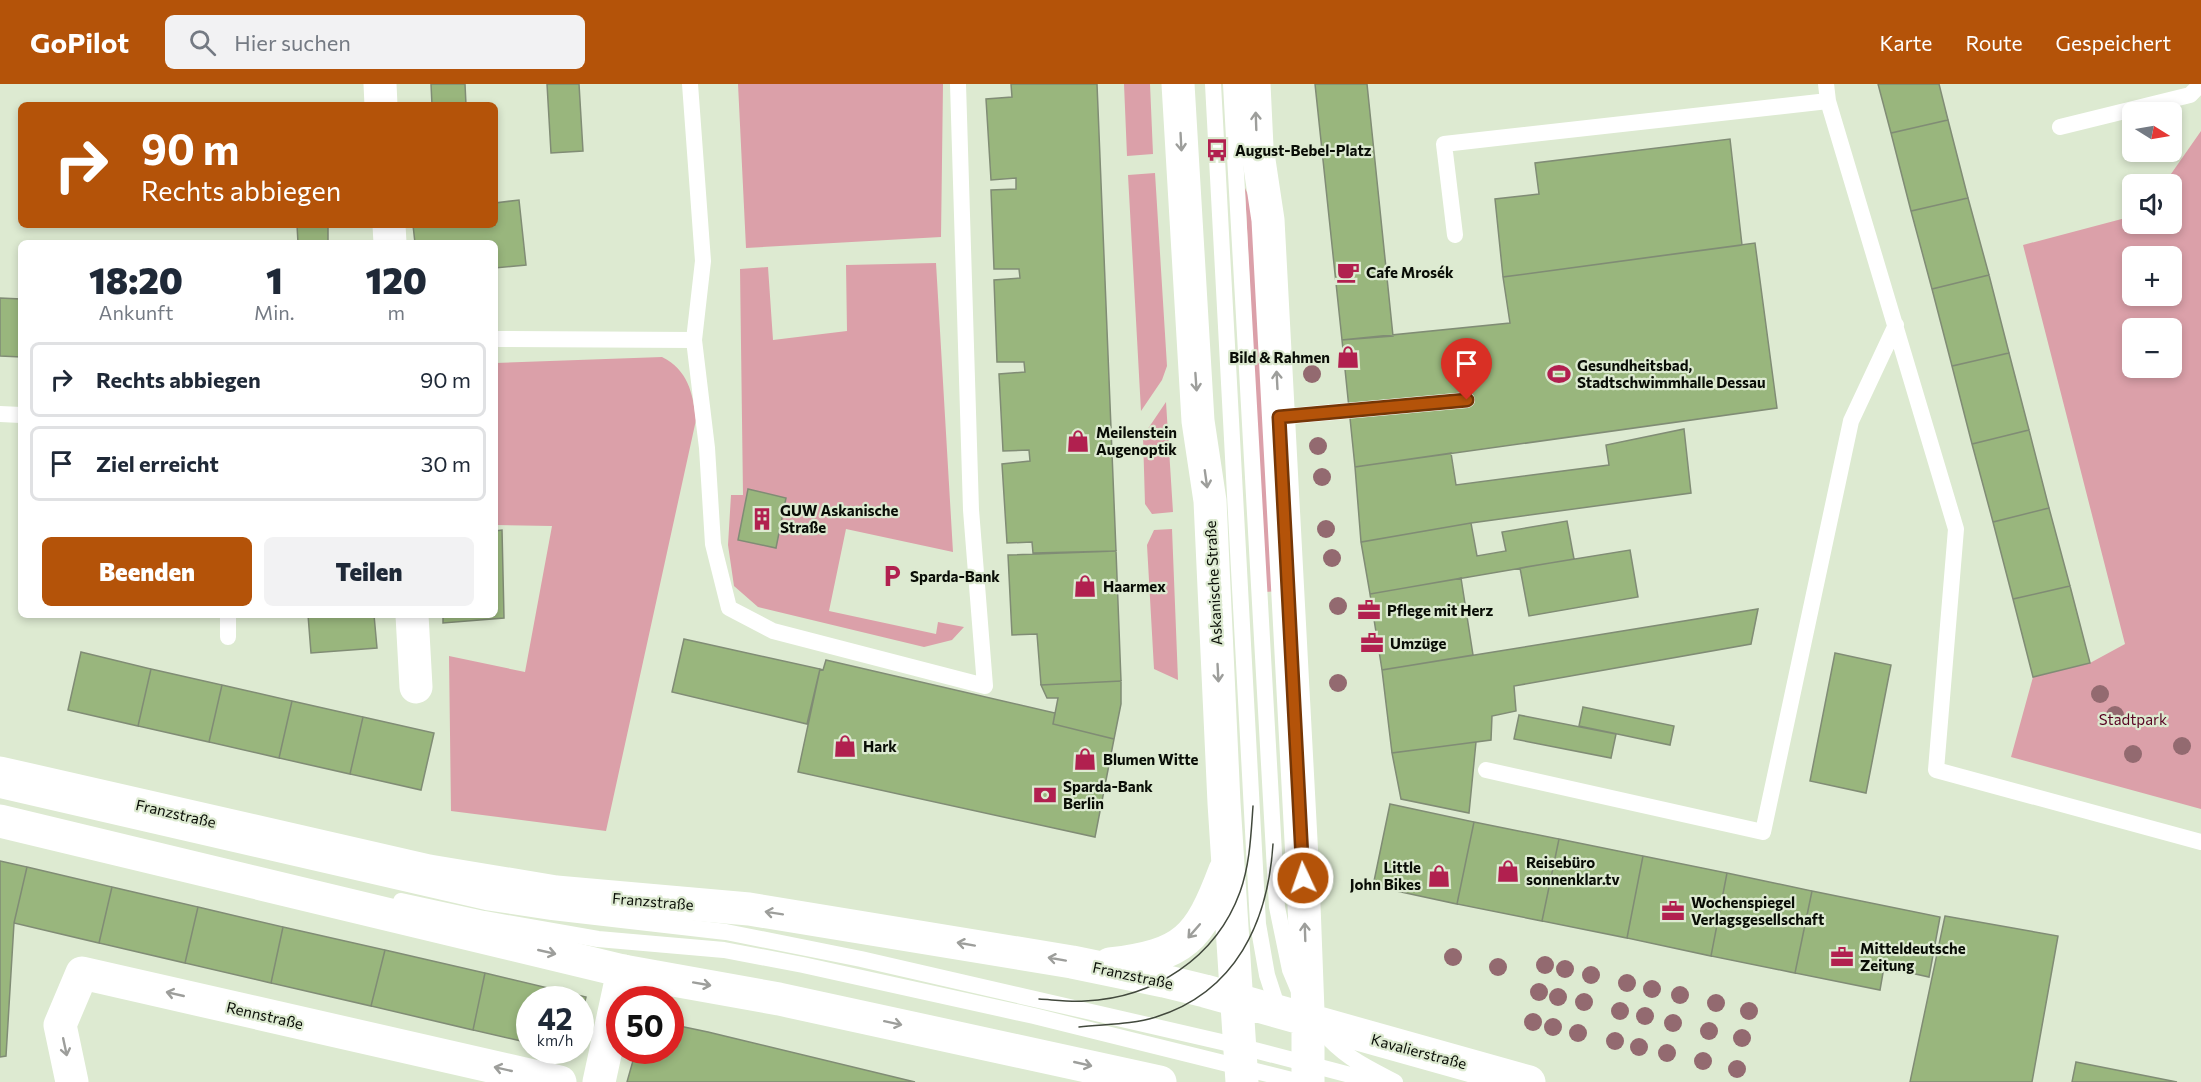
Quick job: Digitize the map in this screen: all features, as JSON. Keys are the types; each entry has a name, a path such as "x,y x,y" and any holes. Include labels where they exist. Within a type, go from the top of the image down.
{"main road":[{"path":"380,84 381,102"},
{"name":"Askanische Straße","path":"1178,84 1198,421 1210,501 1241,1065"},
{"path":"1254,84 1257,147 1268,220 1279,417 1306,1046"},
{"path":"412,618 416,687"},
{"name":"Franzstraße","path":"0,773 429,871 494,883 556,892 749,909 1091,966 1164,981 1237,1001 1306,1046"},
{"path":"0,821 623,971 779,999 1160,1082"},
{"path":"1091,966 1125,962 1169,951 1185,941 1195,933 1211,907 1228,860"},
{"path":"599,1082 623,971"},
{"name":"Rennstraße","path":"72,1082 60,1025 82,974 560,1082"},
{"name":"Kavalierstraße","path":"1306,1046 1529,1082"}],"lane":[{"path":"690,84 703,261 693,340 707,448 712,544 729,608 773,631 985,686 970,510 958,84"},
{"path":"1213,84 1258,924 1267,975 1306,1046 1345,1082"},
{"path":"1231,84 1277,908 1306,1046"},
{"path":"2060,127 2190,95 2201,84"},
{"path":"1455,235 1444,144 1827,92 1956,529 1936,770 2201,842"},
{"path":"1486,770 1762,832 1851,421 1896,325"},
{"path":"498,339 693,340"},
{"path":"1279,417 1467,400"},
{"path":"0,414 18,415"},
{"path":"228,618 228,637"},
{"path":"0,790 486,902 726,932 917,971 1241,1065"},
{"path":"0,808 484,920 598,939 723,950 856,976 1241,1065 1306,1046 1335,1046 1350,1058 1395,1082"},
{"path":"1306,1046 1377,1082"}],"green space":[{"path":"738,84 943,84 941,237 746,248"},
{"path":"1124,84 1150,84 1153,154 1127,156"},
{"name":"Stadtpark","path":"2201,131 2201,809 2011,757 2033,677 2090,663 2125,644 2023,245 2122,219 2122,234 2182,234 2182,174 2171,174 2179,162 2182,162 2182,158"},
{"path":"1155,173 1167,366 1162,380 1141,411 1128,175"},
{"path":"1245,188 1257,215 1279,591 1265,592"},
{"path":"936,263 953,552 846,529 829,611 936,634 938,622 964,627 952,640 924,647 758,607 734,586 728,545 731,495 743,495 740,269 768,267 773,340 847,331 846,265"},
{"path":"662,357 678,369 688,383 691,392 696,420 606,831 451,811 449,656 525,672 552,526 498,525 498,363"},
{"path":"1166,402 1173,512 1152,514 1145,504 1143,436"},
{"path":"1172,529 1178,680 1154,669 1147,545 1154,530"}],"building":[{"path":"431,84 465,84 466,102 432,102"},
{"path":"547,84 579,84 583,151 551,153"},
{"path":"1011,84 1097,84 1116,551 1033,553 1032,542 1007,543 1002,464 1030,461 1029,450 1003,451 999,374 1025,372 1024,362 997,362 994,280 1020,278 1019,269 994,269 991,190 1016,189 1016,178 991,180 986,99 1012,97"},
{"path":"1315,84 1367,84 1393,336 1342,340"},
{"path":"1878,84 1939,84 1948,120 1891,133"},
{"path":"1948,120 1968,198 1911,211 1891,133"},
{"path":"1730,139 1742,245 1503,277 1495,199 1539,194 1535,163"},
{"path":"1968,198 1989,275 1932,289 1911,211"},
{"path":"519,200 526,265 498,268 498,240 415,240 413,228 498,228 498,203"},
{"path":"297,228 328,228 328,240 298,240"},
{"name":"Gesundheitsbad, Stadtschwimmhalle Dessau","path":"1755,243 1777,408 1355,467 1342,340 1510,323 1503,277"},
{"path":"1989,275 2009,353 1952,366 1932,289"},
{"path":"0,298 18,299 18,357 0,356"},
{"path":"2009,353 2029,430 1972,444 1952,366"},
{"path":"1684,429 1691,493 1471,523 1361,542 1355,467 1451,453 1456,485 1609,465 1606,445"},
{"path":"2029,430 2049,508 1993,522 1972,444"},
{"name":"GUW Askanische Straße","path":"748,489 786,498 776,548 738,540"},
{"path":"2049,508 2070,586 2013,599 1993,522"},
{"path":"1567,521 1574,559 1370,594 1361,542 1471,523 1477,556 1506,551 1502,532"},
{"path":"502,530 504,618 443,623 443,618 498,618 498,531"},
{"path":"1630,550 1638,597 1529,616 1520,568"},
{"path":"1116,551 1121,681 1041,685 1037,634 1012,635 1008,555"},
{"path":"1461,578 1473,655 1382,670 1370,594"},
{"path":"2070,586 2090,663 2033,677 2013,599"},
{"path":"1758,609 1751,644 1514,686 1516,711 1492,716 1491,740 1392,753 1382,670"},
{"path":"308,618 374,618 377,648 311,653"},
{"path":"684,639 820,669 807,724 672,692"},
{"path":"81,652 151,669 138,726 68,710"},
{"path":"1835,653 1891,665 1866,793 1810,781"},
{"path":"826,660 1055,713 1053,724 1114,739 1095,837 798,772 820,669 823,670"},
{"path":"151,669 222,685 209,742 138,726"},
{"path":"1121,681 1121,704 1114,739 1053,724 1058,698 1047,698 1041,685"},
{"path":"222,685 292,701 279,758 209,742"},
{"path":"292,701 363,717 350,774 279,758"},
{"path":"1583,707 1674,726 1670,745 1579,726"},
{"path":"1519,715 1616,734 1611,758 1514,739"},
{"path":"363,717 434,733 421,790 350,774"},
{"path":"1476,742 1469,813 1401,799 1392,753"},
{"path":"1390,804 1474,822 1457,904 1373,886"},
{"name":"Reisebüro sonnenklar.tv","path":"1474,822 1559,839 1542,921 1457,904"},
{"path":"1559,839 1643,856 1627,938 1542,921"},
{"path":"1643,856 1727,873 1711,956 1627,938"},
{"path":"0,861 27,867 14,923 6,1056 0,1057"},
{"path":"27,867 112,887 99,943 14,923"},
{"path":"1727,873 1812,891 1795,973 1711,956"},
{"path":"112,887 198,907 185,963 99,943"},
{"path":"1812,891 1940,917 1929,977 1884,967 1880,990 1795,973"},
{"path":"198,907 283,927 271,983 185,963"},
{"path":"1945,916 2058,936 2032,1082 1910,1082"},
{"path":"283,927 385,950 371,1006 271,983"},
{"path":"385,950 485,973 473,1030 371,1006"},
{"path":"485,973 540,986 516,986 516,1040 473,1030"},
{"path":"684,1027 915,1082 627,1082 632,1064 684,1064"},
{"path":"2076,1062 2177,1082 2072,1082"}],"tram line":[{"path":"1039,999 1085,1001 1135,992 1158,983 1199,955 1229,916 1240,892 1248,860 1253,806"},
{"path":"1079,1027 1127,1023 1156,1017 1184,1006 1227,972 1243,950 1255,926 1270,873 1273,844"}],"place":[{"name":"August-Bebel-Platz","path":"1217,150"},
{"name":"Cafe Mrosék","path":"1348,272"},
{"name":"Bild & Rahmen","path":"1348,357"},
{"name":"Gesundheitsbad, Stadtschwimmhalle Dessau","path":"1559,374"},
{"name":"Meilenstein Augenoptik","path":"1078,441"},
{"name":"GUW Askanische Straße","path":"762,519"},
{"name":"Sparda-Bank","path":"892,576"},
{"name":"Haarmex","path":"1085,586"},
{"name":"Pflege mit Herz","path":"1369,610"},
{"name":"Umzüge","path":"1372,643"},
{"name":"Hark","path":"845,746"},
{"name":"Blumen Witte","path":"1085,759"},
{"name":"Sparda-Bank Berlin","path":"1045,795"},
{"name":"Reisebüro sonnenklar.tv","path":"1508,871"},
{"name":"Little John Bikes","path":"1439,876"},
{"name":"Wochenspiegel Verlagsgesellschaft","path":"1673,911"},
{"name":"Mitteldeutsche Zeitung","path":"1842,957"}],"route":[{"path":"1303,878 1279,417 1467,400"}]}
